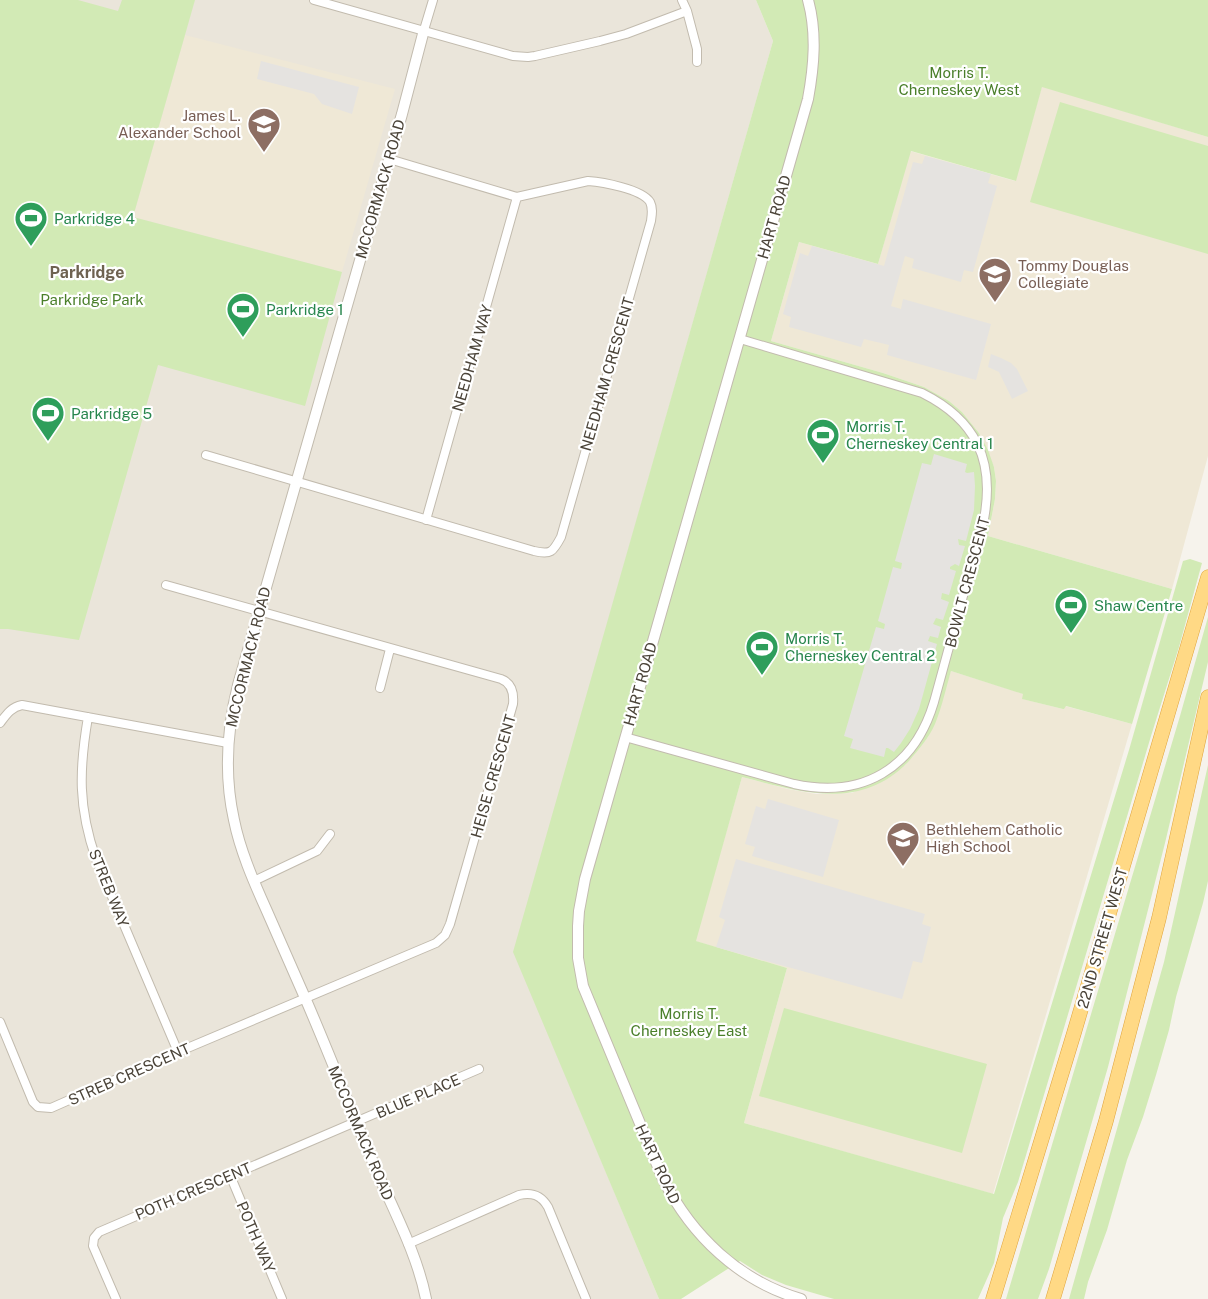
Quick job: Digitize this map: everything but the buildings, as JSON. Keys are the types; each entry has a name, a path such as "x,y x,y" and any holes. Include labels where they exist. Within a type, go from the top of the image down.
{"highway":[{"name":"22ND STREET WEST","path":"993,1299 1208,577"},
{"path":"1052,1297 1106,1121 1159,918 1208,697"},
{"path":"985,1299 998,1282"}],"street":[{"path":"314,0 513,56 528,57 617,37 687,11"},
{"name":"MCCORMACK ROAD","path":"426,1299 408,1244 254,881 233,818 227,762 233,706 433,0"},
{"path":"682,0 697,49 697,62"},
{"name":"HART ROAD","path":"801,1299 766,1286 733,1265 699,1234 680,1209 663,1179 583,986 578,958 578,926 582,895 625,737 808,99 814,49 808,0"},
{"name":"NEEDHAM CRESCENT","path":"206,455 543,553 554,549 561,537 651,220 650,202 637,192 588,181 517,197 389,159"},
{"name":"NEEDHAM WAY","path":"426,520 517,197"},
{"name":"BOWLT CRESCENT","path":"625,737 794,784 820,788 843,787 877,778 898,763 921,735 934,702 987,503 987,475 979,447 967,427 955,414 940,402 922,393 740,339"},
{"name":"HEISE CRESCENT","path":"166,585 506,681 514,696 445,935 436,943 305,998"},
{"path":"380,688 390,648"},
{"path":"0,723 12,709 22,705 228,743"},
{"name":"STREB WAY","path":"88,717 82,757 81,792 86,826 96,859 178,1052"},
{"path":"254,881 310,854 321,846 330,834"},
{"name":"STREB CRESCENT","path":"0,1022 33,1102 44,1109 51,1108 305,998"},
{"name":"BLUE PLACE","path":"356,1122 479,1069"},
{"name":"POTH CRESCENT","path":"116,1299 93,1246 94,1238 99,1232 356,1122"},
{"name":"POTH WAY","path":"230,1175 282,1299"},
{"path":"408,1244 519,1195 532,1193 544,1200 548,1207 586,1299"}],"shaded area":[{"path":"0,0 756,0 773,41 514,952 659,1299 0,1299"},
{"name":"James L. Alexander School","path":"185,35 395,89 342,272 133,217"},
{"path":"261,61 359,87 352,114 322,104 314,94 257,79"},
{"name":"Tommy Douglas Collegiate","path":"1042,86 1208,137 1208,456 1172,589 988,536 995,499 994,467 979,433 962,412 949,401 924,387 771,341 799,242 878,264 910,151 1015,181"},
{"path":"925,156 991,174 988,183 997,186 973,272 964,270 961,282 912,268 914,259 905,256 891,306 901,309 903,299 991,324 976,380 887,355 889,345 864,339 861,347 789,327 791,317 783,314 800,253 808,256 812,246 884,266 913,162 922,164"},
{"path":"991,354 1011,363 1017,369 1028,391 1012,399 999,372 988,367"},
{"path":"934,454 967,464 965,472 974,472 974,510 966,541 958,539 959,545 965,546 959,566 955,564 950,567 956,571 949,595 942,593 941,599 949,602 943,620 936,618 933,624 941,627 938,638 930,636 928,641 937,644 919,709 901,743 894,752 886,748 884,757 850,748 853,739 844,736 876,627 884,629 885,624 878,621 893,567 901,569 902,563 895,561 922,463 931,465"},
{"name":"Bethlehem Catholic High School","path":"951,671 1024,694 1023,699 1063,709 1065,706 1132,724 993,1194 744,1123 787,968 695,941 742,777 816,794 852,793 905,765 919,749 928,737"},
{"path":"768,799 839,820 823,877 752,856 755,847 745,844 756,806 765,809"},
{"path":"736,859 925,914 922,924 931,927 922,963 913,961 902,999 716,947 725,920 719,917"}],"green space":[{"name":"Parkridge Park","path":"0,0 78,0 118,11 122,0 195,0 133,217 342,272 305,406 158,365 79,640 0,629"},
{"path":"756,0 1208,0 1208,137 1042,87 1016,181 911,151 878,264 799,242 771,341 924,387 949,401 962,412 979,433 994,467 995,499 988,536 1172,589 1132,724 1066,706 1063,709 1022,699 1023,694 951,671 942,704 927,739 909,761 890,777 871,787 829,794 786,788 742,777 696,941 787,968 744,1123 994,1194 1129,750 1183,561 1190,559 1202,563 1179,647 1018,1182 1003,1218 994,1263 978,1299 834,1299 786,1285 762,1275 740,1261 681,1299 659,1299 513,952 773,41"},
{"path":"1060,102 1208,146 1208,254 1030,202"},
{"path":"1208,617 1208,662 1165,843 1108,1067 1049,1269 1038,1299 1006,1299 1180,716"},
{"path":"1208,765 1208,881 1203,903 1156,1075 1084,1299 1069,1299 1164,962"},
{"path":"784,1008 987,1064 962,1153 759,1096"}],"place":[{"name":"James L. Alexander School","path":"264,153"},
{"name":"Parkridge 4","path":"31,247"},
{"name":"Tommy Douglas Collegiate","path":"995,303"},
{"name":"Parkridge 1","path":"243,338"},
{"name":"Parkridge 5","path":"48,442"},
{"name":"Morris T. Cherneskey Central 1","path":"823,464"},
{"name":"Shaw Centre","path":"1071,634"},
{"name":"Morris T. Cherneskey Central 2","path":"762,676"},
{"name":"Bethlehem Catholic High School","path":"903,867"}],"district":[{"name":"Parkridge","path":"87,272"}],"park label":[{"name":"Morris T. Cherneskey West","path":"959,80"},
{"name":"Morris T. Cherneskey East","path":"689,1022"}]}
